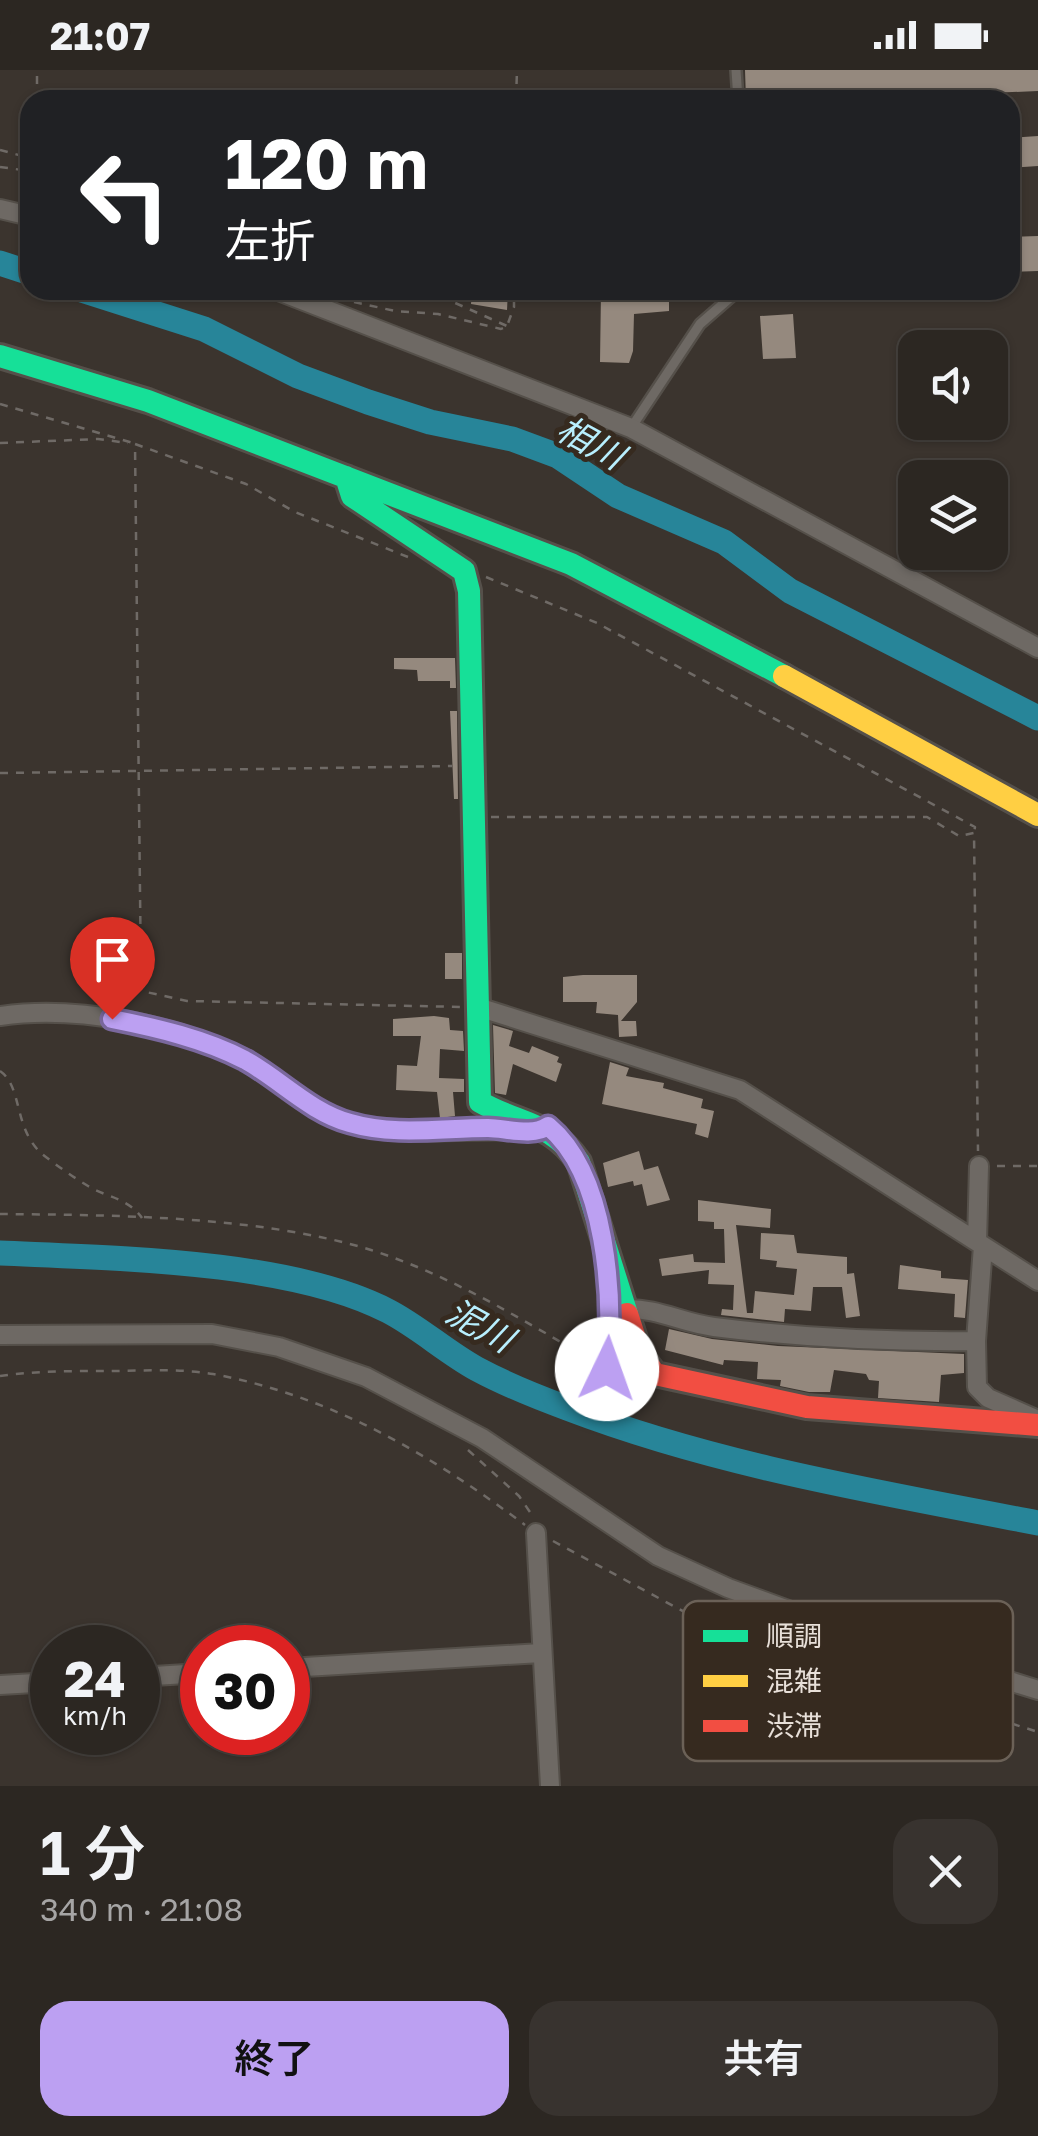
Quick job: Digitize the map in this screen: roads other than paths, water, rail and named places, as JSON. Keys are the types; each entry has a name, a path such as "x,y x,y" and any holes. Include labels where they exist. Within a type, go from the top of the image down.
{"street":[{"path":"302,300 631,428 1038,648"},
{"path":"0,356 148,401 617,585 1038,816"},
{"path":"346,477 352,496 464,571 469,591 480,1102 490,1109 548,1126 566,1142 579,1162 640,1354 655,1374 680,1382 807,1407 1038,1423"},
{"path":"478,1007 740,1090 1038,1280"},
{"path":"0,1016 30,1012 85,1014 208,1044 244,1060 316,1110 384,1131 494,1128 540,1132 548,1126"},
{"path":"978,1166 977,1387 988,1398 1038,1423"},
{"path":"607,1249 604,1275 611,1331 607,1369"},
{"path":"625,1309 664,1312 683,1323 812,1338 976,1341"},
{"path":"0,1335 212,1334 279,1347 366,1376 482,1438 658,1556 764,1601"},
{"path":"536,1533 550,1786"},
{"path":"310,1667 541,1652"},
{"path":"1013,1682 1038,1690"},
{"path":"0,1686 30,1684"}],"lane":[{"path":"631,428 700,324 728,300"}],"waterway":[{"name":"相川","path":"0,263 20,270"},
{"name":"相川","path":"113,300 204,329 298,376 368,402 430,422 512,439 558,456 618,496 724,542 790,591 1038,718"},
{"name":"泥川","path":"0,1253 198,1265 302,1281 388,1311 488,1375 624,1428 800,1476 1038,1523"}]}
